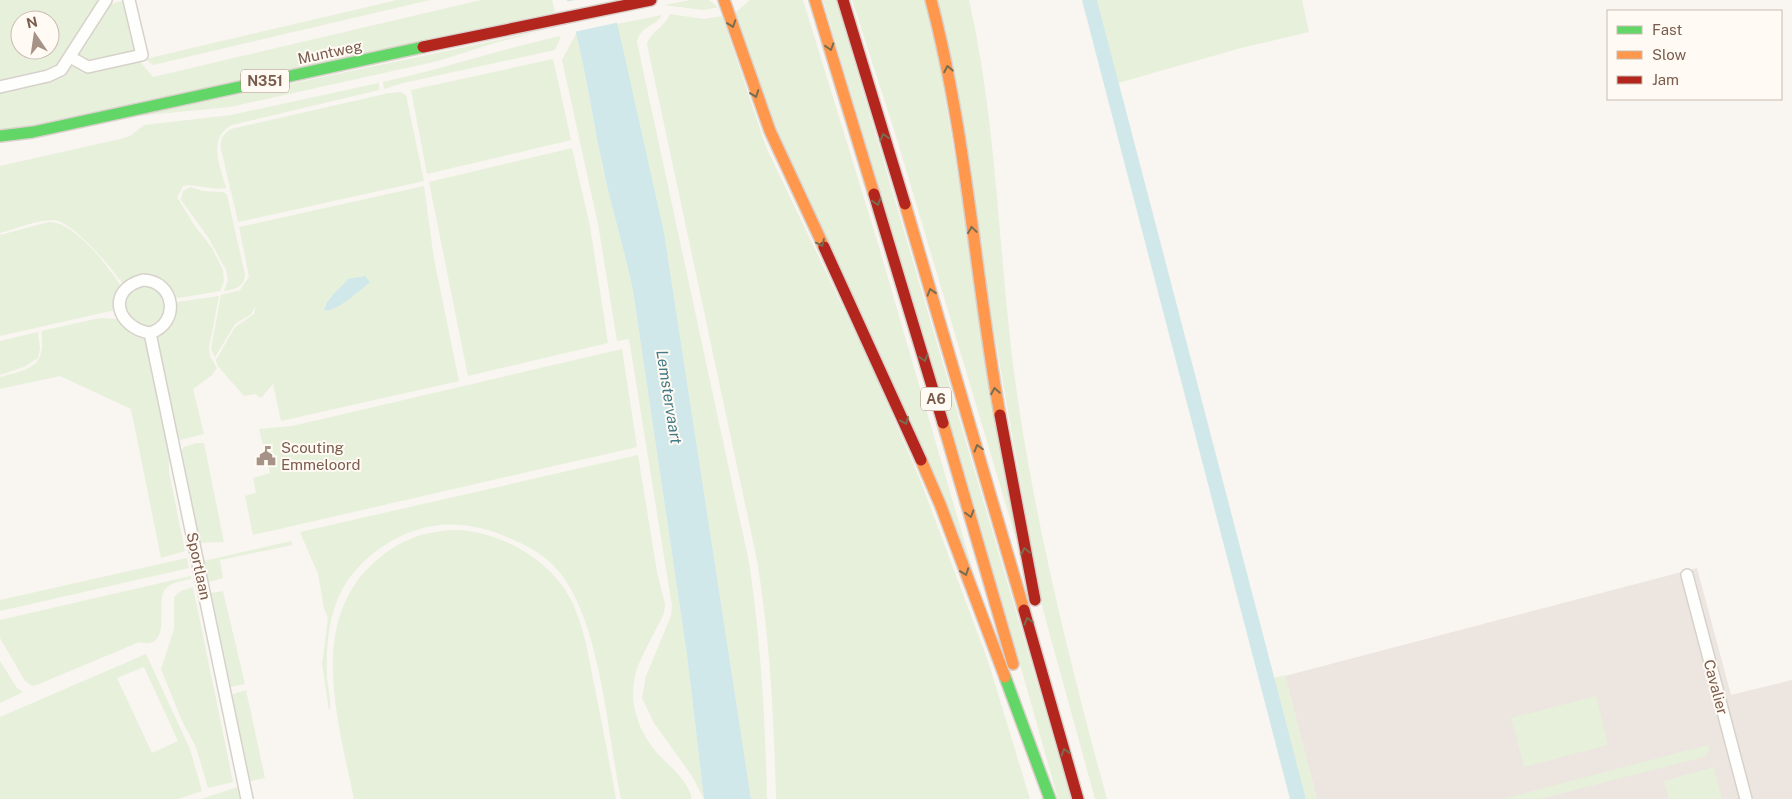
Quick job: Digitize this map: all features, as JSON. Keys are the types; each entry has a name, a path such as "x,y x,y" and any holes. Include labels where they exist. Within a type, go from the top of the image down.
{"main road":[{"name":"Muntweg","path":"546,20 550,16 616,0"},
{"name":"A6","path":"724,0 770,131 887,381 940,504 1050,799"},
{"name":"A6","path":"815,0 924,359 1050,799"},
{"name":"A6","path":"843,0 960,388 1078,799"},
{"name":"A6","path":"931,0 942,40 955,108 995,388 1037,612 1051,701"},
{"name":"Muntweg","path":"0,136 28,131 33,132 546,20 645,1"},
{"name":"Muntweg","path":"0,142 29,135 33,132"}],"street":[{"path":"0,87 53,75 61,70 106,0"},
{"path":"70,58 88,67 142,55 130,0"},
{"path":"143,280 160,285 166,290 171,300 167,318 160,328 150,333 124,320 119,310 121,296 125,289 133,283 143,280"},
{"name":"Sportlaan","path":"150,333 247,799"},
{"name":"Cavalier","path":"1687,575 1746,799"}],"shaded area":[{"path":"1697,568 1731,695 1792,680 1792,799 1317,799 1285,676"}],"green space":[{"path":"0,0 99,0 57,68 0,84"},
{"path":"125,0 134,50 124,55 88,64 77,55 109,5"},
{"path":"397,0 430,0 153,65 145,59"},
{"path":"481,0 552,0 555,12 0,132 0,91 65,73 72,64 139,60 153,77"},
{"path":"691,0 709,0 718,7 704,10 664,5"},
{"path":"750,0 803,0 879,247 989,626 793,184 735,13"},
{"path":"823,0 836,0 1071,799 1058,799 1018,657"},
{"path":"852,0 925,0 933,26 1022,559 896,136"},
{"path":"936,0 969,0 986,100 1011,351 1026,451 1056,601 1107,799 1095,799 1042,606"},
{"path":"1097,0 1302,0 1309,32 1241,48 1118,83"},
{"path":"670,14 704,19 722,16 766,147 871,366 921,482 988,661 1030,799 776,799 771,680 757,560 647,44"},
{"path":"662,15 641,33 637,42 749,562 762,680 767,799 751,799 664,232 617,24"},
{"path":"546,30 498,42 438,61 230,107 137,116"},
{"path":"577,32 603,170 624,245 633,291 687,655 704,799 692,776 654,723 642,698 646,676 671,616 672,606 629,339 617,341 598,224 562,60"},
{"path":"561,36 555,50 403,83 384,89 383,82"},
{"path":"553,59 571,140 427,174 411,90"},
{"path":"379,83 379,90 232,125 224,131 220,137 217,153 226,188 214,189 187,185 183,186 177,197 194,225 212,248 223,270 224,281 220,291 179,298 173,296 155,279 125,287 82,237 62,222 46,220 0,233 0,166 120,139 130,136 144,125 231,115"},
{"path":"400,92 406,95 424,181 238,222 221,149 221,140 226,133 231,129"},
{"path":"572,148 590,226 608,343 468,376 429,182"},
{"path":"424,186 434,259 459,381 281,421 273,384 261,398 255,394 244,396 217,365 216,360 235,327 254,314 256,306 250,315 235,324 215,357 211,349 221,295 240,290 249,277 239,227","holes":["342,288 362,289 348,300 324,307 330,297"]},
{"path":"190,187 203,191 224,192 227,195 245,274 241,285 235,288 224,291 228,280 226,270 208,237 181,200 183,191"},
{"path":"49,222 70,229 91,248 110,270 123,289 115,310 0,336 0,235"},
{"path":"143,282 166,293 165,316 152,329 133,322 122,309 122,300"},
{"path":"219,296 209,348 210,356 217,368 212,375 193,389 204,434 180,440 177,439 156,339 177,302"},
{"path":"100,318 117,319 145,336 158,378 169,452 169,472 185,551 161,558 131,409 60,376 0,389 0,377 20,372 39,359 42,343 41,331"},
{"path":"38,332 40,349 38,358 24,367 0,375 0,341"},
{"path":"622,349 637,447 253,535 245,496 256,493 253,478 270,473 259,429 292,426"},
{"path":"196,443 204,443 224,542 197,543 179,455 184,447"},
{"path":"638,455 657,572 665,604 664,613 637,670 633,688 633,699 638,721 648,742 684,782 692,799 621,799 600,676 582,614 570,587 554,566 539,553 501,534 484,529 458,525 440,525 411,532 397,538 371,555 350,577 337,600 329,632 327,678 330,700 329,711 322,664 328,618 324,608 318,574 300,532"},
{"path":"448,530 459,530 493,537 526,553 541,563 565,590 574,606 585,639 616,799 354,799 341,737 333,672 335,640 342,610 356,583 387,552 416,537"},
{"path":"291,541 292,545 220,560 223,578 210,582 208,580 204,561"},
{"path":"187,558 189,568 0,611 0,600"},
{"path":"191,576 191,579 174,583 165,589 162,602 161,628 155,640 149,643 137,643 39,684 32,686 25,681 0,638 0,620"},
{"path":"193,587 233,782 208,788 196,747 182,721 161,669 174,629 174,597 181,591"},
{"path":"223,591 245,684 230,687 226,685 205,594"},
{"path":"146,654 190,749 202,791 178,799 0,799 0,717","holes":["144,667 178,741 152,753 117,678"]},
{"path":"0,661 17,688 23,692 0,703"},
{"path":"1285,675 1317,799 1306,799 1274,678"},
{"path":"246,690 265,778 246,782 230,695"},
{"path":"1596,696 1608,745 1524,767 1511,718"},
{"path":"1708,745 1710,752 1706,753 1707,756 1540,799 1502,799"},
{"path":"1714,767 1722,799 1669,799 1664,781"},
{"path":"241,787 244,799 201,799"}],"water":[{"name":"Lemstervaart","path":"567,0 612,0 664,232 751,799 704,799 687,655 633,291 607,184 583,63"},
{"path":"1082,0 1097,0 1306,799 1290,799"},
{"path":"365,276 370,282 361,290 341,305 324,310 330,298 348,279"}],"pier":[{"path":"575,0 615,0 620,22 574,32 565,2"}],"traffic: fast":[{"path":"0,136 33,132 423,47"},
{"path":"1005,677 1050,799"}],"traffic: slow":[{"path":"724,0 770,131 824,247"},
{"path":"815,0 874,194"},
{"path":"931,0 943,51 962,155 1000,415"},
{"path":"905,204 1024,610"},
{"path":"943,423 1013,664"},
{"path":"921,460 940,504 1005,677"}],"traffic: jam":[{"path":"423,47 651,0"},
{"path":"843,0 905,204"},
{"path":"874,194 943,423"},
{"path":"824,247 921,460"},
{"path":"1000,415 1035,600"},
{"path":"1024,610 1078,799"}],"place":[{"name":"Scouting Emmeloord","path":"266,456"}]}
